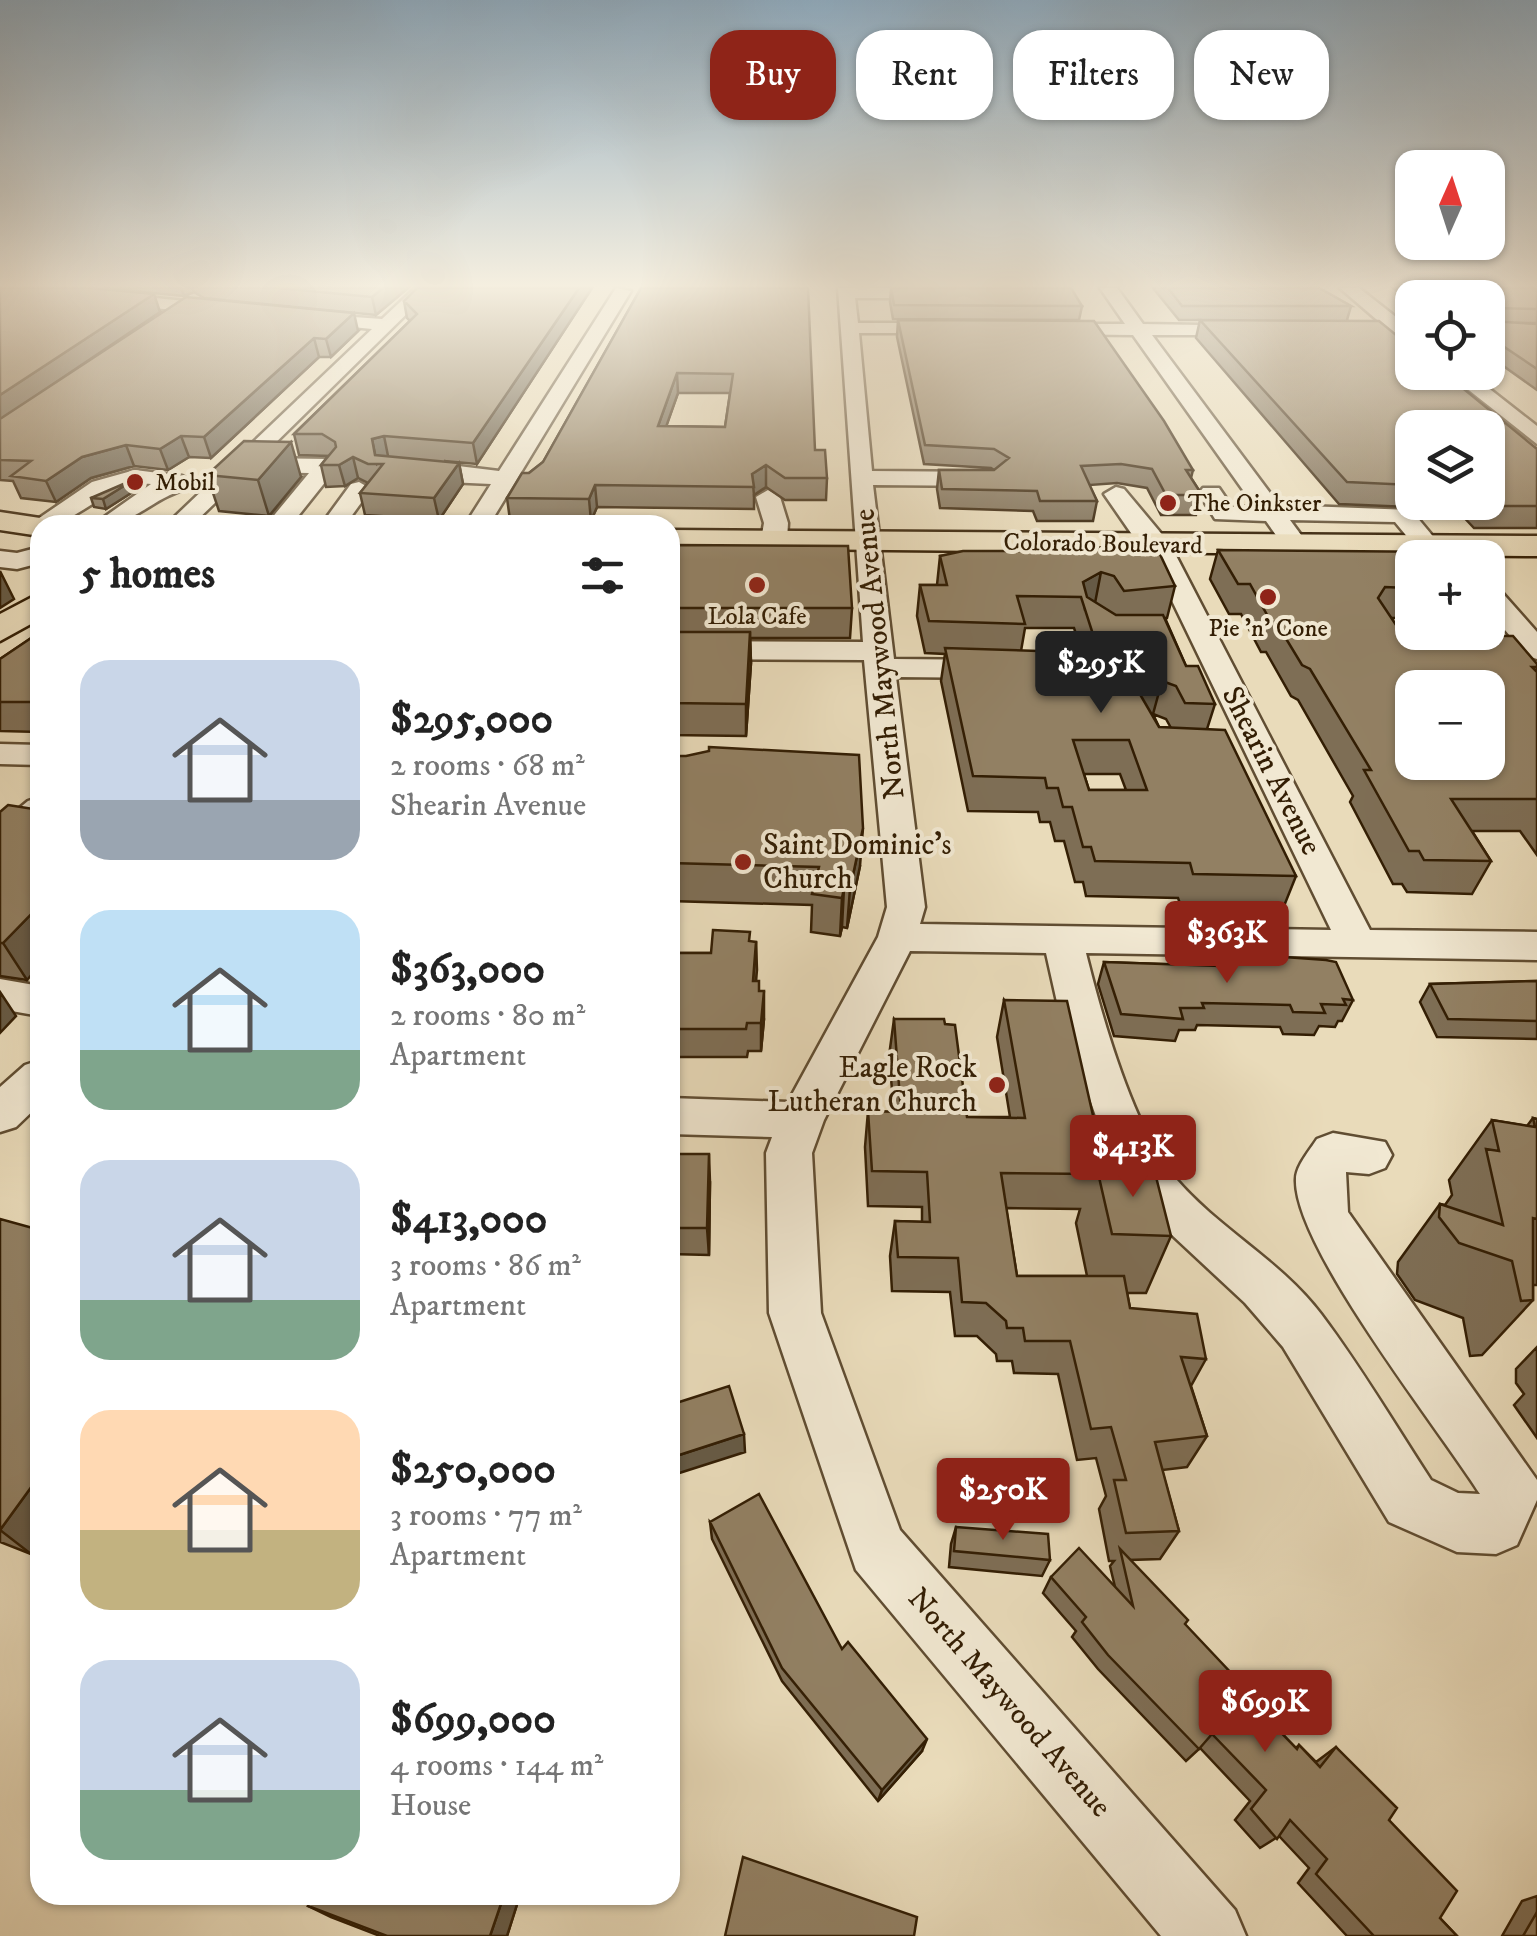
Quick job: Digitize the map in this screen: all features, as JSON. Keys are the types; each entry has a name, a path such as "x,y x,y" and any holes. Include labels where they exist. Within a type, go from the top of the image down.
{"main road":[{"name":"Colorado Boulevard","path":"680,539 774,540 867,551"},
{"name":"Colorado Boulevard","path":"1158,551 1242,545 1303,556"},
{"name":"Colorado Boulevard","path":"1505,549 1537,546"},
{"name":"Colorado Boulevard","path":"680,558 867,551 1395,555"},
{"path":"1505,566 1537,566"}],"street":[{"path":"189,515 332,378"},
{"path":"483,515 568,378"},
{"name":"North Maywood Avenue","path":"854,378 867,551 882,660 876,762 906,907 897,937 801,1120 789,1153 795,1313 877,1549 1208,1936"},
{"path":"1173,378 1303,556"},
{"path":"1479,390 1532,429"},
{"path":"242,465 327,466 286,515"},
{"path":"388,467 507,478"},
{"path":"75,515 110,482 134,477 221,485"},
{"path":"861,478 991,478"},
{"path":"120,515 169,483"},
{"path":"340,515 359,490"},
{"name":"Shearin Avenue","path":"1116,494 1126,514 1141,522 1158,551 1358,945"},
{"path":"768,497 776,522 774,540"},
{"path":"1242,545 1218,503 1272,513 1402,515 1423,540"},
{"path":"1505,614 1537,652"},
{"path":"1165,634 1202,635"},
{"path":"680,650 1021,669"},
{"path":"1498,654 1537,652"},
{"path":"1229,752 1262,752"},
{"path":"0,754 30,755"},
{"path":"0,842 30,817"},
{"path":"897,937 1537,946"},
{"path":"1063,941 1080,1011 1127,1138 1159,1193 1262,1287 1302,1330 1410,1501 1457,1522 1496,1524 1512,1490 1372,1292 1324,1217 1319,1176 1333,1152 1369,1155"},
{"path":"0,994 30,999"},
{"path":"680,1116 801,1120"}],"building":[{"path":"0,378 25,378 0,395"},
{"path":"62,378 269,378 204,437 181,436 160,449 126,445 82,457 46,481 11,476 31,461 0,460 0,419"},
{"path":"351,378 517,378 473,443 384,436 372,439 375,455 459,463 434,498 360,493 383,464 368,464 353,457 339,465 321,465 336,447 335,442 322,434 294,434"},
{"path":"590,378 675,378 658,426 725,427 732,378 812,378 815,450 825,450 827,478 785,478 766,465 752,474 754,487 595,485 589,499 507,498 522,473 529,473 543,462"},
{"path":"911,378 1134,378 1193,470 1186,470 1202,495 1166,495 1152,469 1121,464 1081,466 1097,501 1040,501 1037,491 942,489 939,470 994,470 1009,458 994,449 925,445"},
{"path":"1253,378 1395,378 1395,390 1465,390 1489,410 1395,410 1395,484 1347,482"},
{"path":"1505,423 1537,449 1537,506 1505,506"},
{"path":"244,441 291,442 258,480 207,475"},
{"path":"135,479 103,499 91,498"},
{"path":"680,545 848,546 852,608 680,608"},
{"path":"1021,547 1157,548 1175,586 1124,591 1114,576 1101,572 1083,582 1087,597 1116,615 1163,615 1186,666 1198,666 1215,704 1185,703 1176,686 1162,681 1141,696 1159,727 1225,730 1296,876 1193,874 1190,863 1095,861 1091,847 1083,847 1072,807 1063,807 1058,788 1047,788 1045,778 973,776 945,648 1099,653 1081,597 1017,596 1025,624 929,621 920,585 947,585 940,556 963,551 1022,551","holes":["1073,740 1129,740 1147,790 1089,790"]},
{"path":"1218,550 1395,552 1395,587 1385,587 1378,598 1395,624 1395,650 1505,650 1505,636 1513,636 1537,664 1532,667 1537,672 1537,799 1451,799 1491,861 1424,860 1419,851 1409,851 1364,770 1371,770 1310,669 1302,665 1276,622 1271,622 1250,584 1238,584"},
{"path":"680,632 750,632 746,704 680,703"},
{"path":"30,639 30,702 0,702 0,659"},
{"path":"709,747 859,755 863,828 850,889 844,888 842,898 812,894 819,867 680,863 680,756 709,751"},
{"path":"8,805 30,808 30,915 3,943 0,943 0,812"},
{"path":"713,930 750,932 749,941 756,942 753,981 759,981 759,991 764,991 761,1023 747,1023 746,1029 680,1029 680,953 711,953"},
{"path":"1254,955 1336,962 1353,1000 1343,999 1346,1005 1321,1004 1325,1013 1293,1012 1290,1005 1202,1003 1204,1008 1180,1008 1183,1019 1121,1014 1104,962 1221,966 1258,963"},
{"path":"1537,981 1537,1021 1448,1019 1430,984"},
{"path":"1004,1000 1067,1001 1104,1164 1096,1164 1092,1174 1001,1173 1017,1276 1124,1276 1130,1308 1197,1314 1206,1359 1181,1357 1207,1436 1155,1442 1179,1531 1126,1533 1114,1480 1126,1480 1111,1427 1091,1429 1070,1341 1025,1341 1023,1328 1007,1328 1006,1321 986,1303 962,1302 958,1258 898,1257 895,1221 930,1222 927,1172 872,1171 868,1111 901,1112 894,1019 944,1019 945,1024 955,1025 967,1117 1025,1118"},
{"path":"1533,1118 1537,1119 1537,1219 1533,1218 1533,1300 1521,1301 1512,1261 1459,1243 1439,1217 1440,1204 1503,1225 1486,1149 1499,1151 1492,1120 1535,1127"},
{"path":"680,1154 709,1154 707,1228 680,1228"},
{"path":"1096,1164 1153,1165 1171,1236 1112,1234"},
{"path":"0,1219 30,1227 30,1489 0,1530"},
{"path":"729,1386 744,1434 680,1455 680,1402"},
{"path":"759,1494 842,1649 848,1642 927,1739 882,1790 782,1668 710,1522"},
{"path":"956,1527 1048,1534 1050,1560 954,1551"},
{"path":"1079,1548 1133,1606 1120,1549 1188,1620 1185,1624 1233,1675 1229,1679 1297,1749 1299,1745 1320,1767 1336,1747 1397,1808 1389,1820 1457,1891 1440,1918 1457,1936 1374,1936 1316,1874 1327,1859 1290,1820 1277,1839 1251,1809 1266,1790 1212,1734 1199,1749 1108,1655 1082,1622 1086,1617 1051,1577"},
{"path":"743,1857 917,1917 914,1936 725,1936"},
{"path":"501,1905 490,1936 387,1936 308,1906"},
{"path":"1537,1912 1537,1936 1523,1936"}],"place":[{"name":"Mobil","path":"135,482"},
{"name":"The Oinkster","path":"1168,503"},
{"name":"Lola Cafe","path":"757,585"},
{"name":"Pie 'n' Cone","path":"1268,597"},
{"name":"Saint Dominic's Church","path":"743,862"},
{"name":"Eagle Rock Lutheran Church","path":"997,1085"}]}
